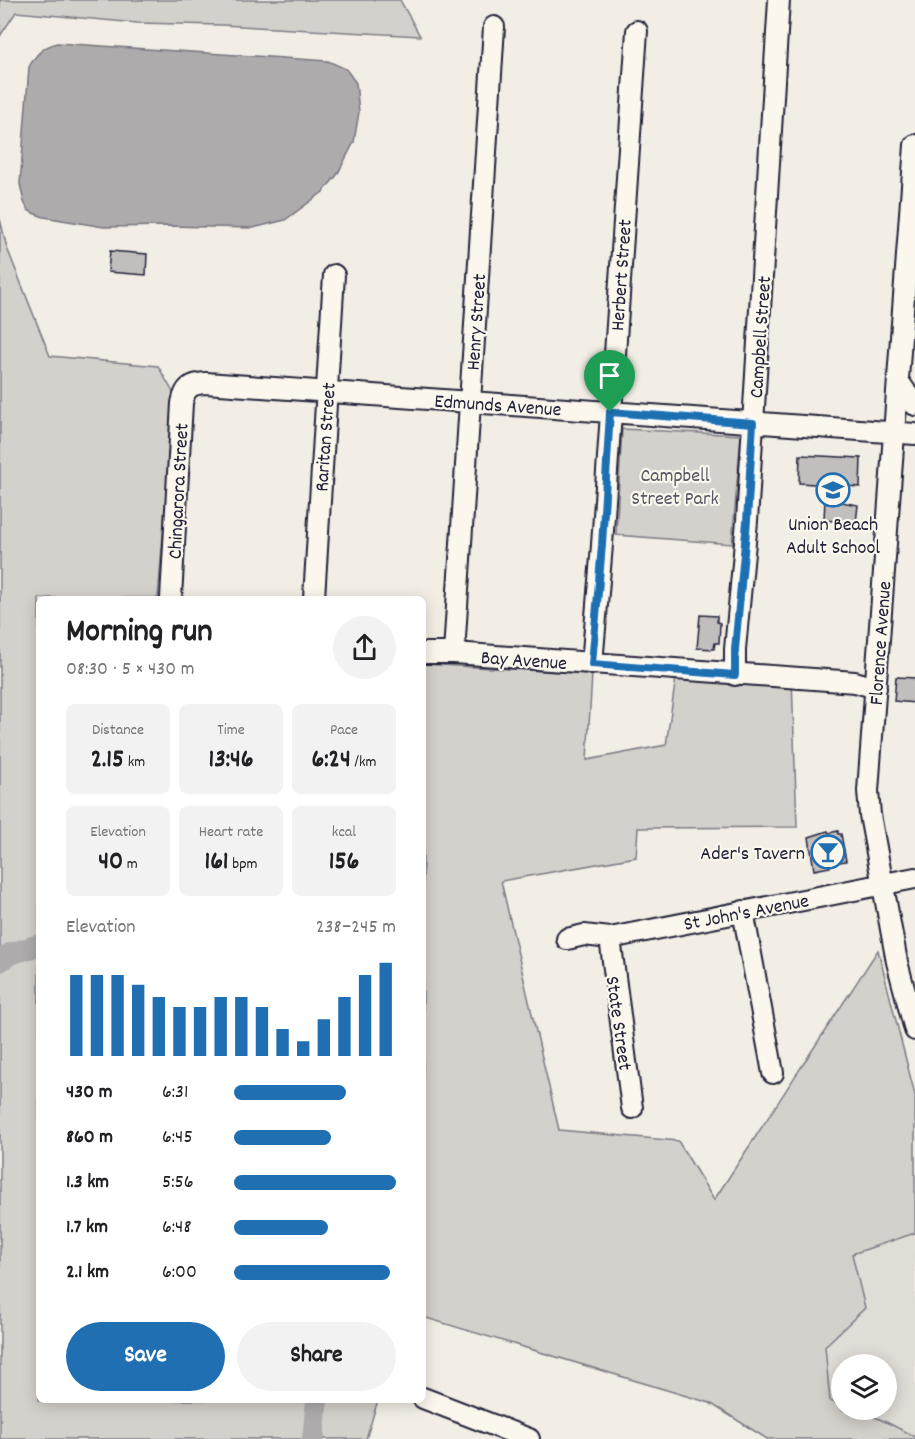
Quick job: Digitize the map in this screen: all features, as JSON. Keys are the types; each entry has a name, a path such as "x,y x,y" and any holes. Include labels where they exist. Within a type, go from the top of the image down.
{"street":[{"name":"Campbell Street","path":"735,675 735,649 747,521 779,0"},
{"name":"Henry Street","path":"454,653 494,27"},
{"name":"Herbert Street","path":"592,664 637,31"},
{"name":"Florence Avenue","path":"915,145 868,791 870,814 897,962 915,1030"},
{"name":"Raritan Street","path":"314,596 334,275"},
{"path":"899,382 915,405"},
{"name":"Edmunds Avenue","path":"189,387 193,384 206,383 915,434"},
{"name":"Chingarora Street","path":"171,596 182,403 186,389 189,387"},
{"name":"Bay Avenue","path":"426,653 454,653 855,682 876,688"},
{"name":"St John's Avenue","path":"567,939 584,935 610,938 915,878"},
{"path":"743,911 773,1074"},
{"name":"State Street","path":"610,938 632,1108"},
{"path":"426,1399 529,1439"}],"shaded area":[{"path":"57,43 328,61 346,69 356,83 359,112 354,142 337,175 323,192 285,220 253,228 104,227 44,217 28,210 20,184 29,67 40,52"},
{"path":"915,1233 915,1437 882,1420 897,1420 897,1354 831,1354 830,1401 825,1346 865,1308 852,1254"}],"green space":[{"path":"0,0 400,0 420,36 222,25 137,23 16,12 0,36"},
{"path":"0,219 7,248 50,356 158,366 174,394 158,596 36,596 36,1403 377,1403 366,1439 0,1439"},
{"name":"Campbell Street Park","path":"622,429 741,435 732,544 616,535"},
{"path":"426,664 592,674 587,760 666,745 677,671 792,678 797,827 638,828 636,857 501,881 559,1130 678,1141 714,1200 878,950 915,1095 915,1233 852,1254 865,1308 825,1346 831,1420 882,1420 915,1439 767,1439 710,1403 426,1318"}],"building":[{"path":"110,251 147,254 146,275 108,272"},
{"path":"800,455 861,458 860,487 799,483"},
{"path":"825,499 858,505 856,523 824,520"},
{"path":"700,615 717,616 717,622 720,623 719,643 715,643 714,649 697,648"},
{"path":"896,677 915,678 915,703 894,701"},
{"name":"Ader's Tavern","path":"828,831 829,833 838,831 838,834 841,834 846,861 814,870 809,837"}],"waterway":[{"path":"0,961 10,954 36,946"},
{"path":"313,1439 317,1403"}],"place":[{"name":"Union Beach Adult School","path":"833,490"},
{"name":"Ader's Tavern","path":"828,852"}],"route":[{"path":"610,412 753,423 735,649 735,675 592,664 610,412"}]}
